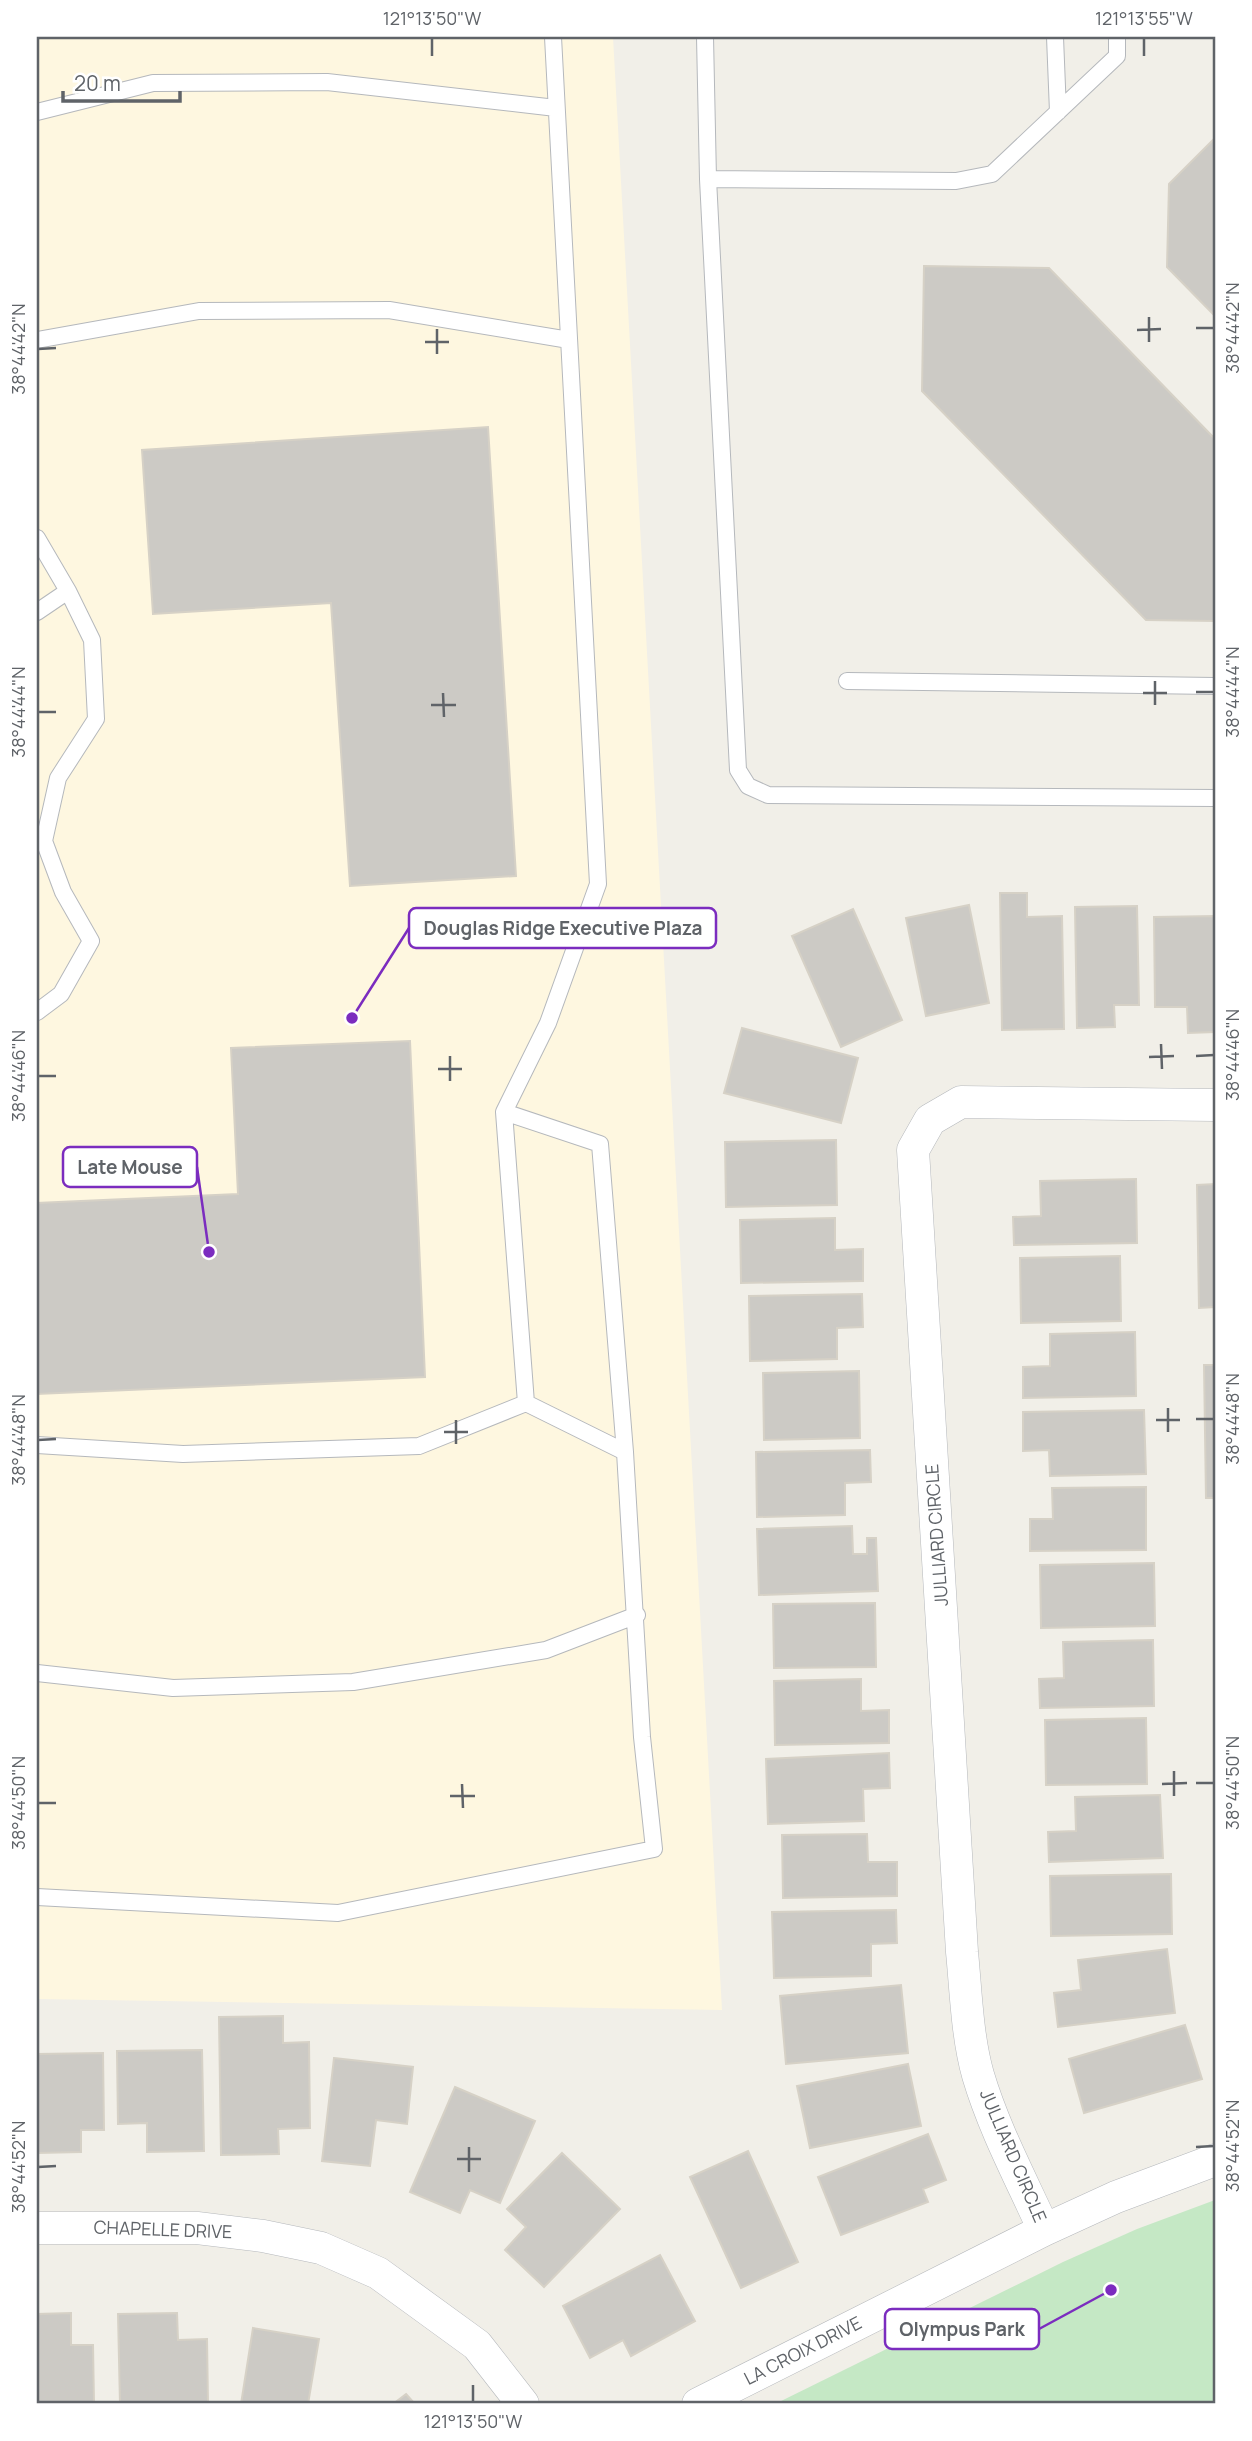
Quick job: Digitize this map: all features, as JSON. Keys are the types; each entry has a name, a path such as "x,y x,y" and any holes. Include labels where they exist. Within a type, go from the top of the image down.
{"street":[{"name":"JULLIARD CIRCLE","path":"1044,2230 1000,2135 978,2074 968,2013 962,1952 913,1150 930,1120 961,1102 1215,1105"},
{"name":"LA CROIX DRIVE","path":"698,2404 1044,2230 1116,2197 1215,2160"},
{"name":"CHAPELLE DRIVE","path":"37,2228 197,2228 263,2236 321,2248 378,2273 477,2344 523,2404"}],"lane":[{"path":"526,1403 504,1112 548,1023 598,884 553,37"},
{"path":"705,37 708,179 738,770 748,786 768,795 1215,798"},
{"path":"1055,37 1058,112"},
{"path":"708,179 956,181 992,174 1117,56 1117,37"},
{"path":"37,112 153,83 327,82 556,108"},
{"path":"37,340 199,310 389,310 569,340"},
{"path":"37,538 68,591 92,640 96,719 58,778 44,841 63,892 91,941 61,994 37,1013"},
{"path":"37,612 68,591"},
{"path":"847,681 1215,686"},
{"path":"37,1897 338,1913 654,1849 642,1738 625,1452 600,1144 504,1112"},
{"path":"37,1444 183,1454 419,1446 526,1403 625,1452"},
{"path":"37,1673 173,1688 353,1682 546,1650 636,1615"}],"shaded area":[{"path":"37,37 613,37 722,2010 37,1999"}],"green space":[{"path":"1215,2200 1215,2404 775,2404 1063,2262 1137,2229"}],"building":[{"path":"1215,138 1215,316 1167,267 1169,184"},
{"path":"924,266 1049,268 1215,439 1215,621 1146,620 922,391"},
{"path":"488,427 516,876 350,886 331,603 153,614 142,450"},
{"path":"1000,893 1027,893 1027,917 1062,916 1064,1029 1002,1030"},
{"path":"969,905 989,1003 926,1016 906,918"},
{"path":"1137,906 1139,1005 1114,1005 1115,1027 1077,1028 1075,907"},
{"path":"853,909 902,1020 841,1047 792,936"},
{"path":"1215,916 1215,1032 1188,1033 1187,1007 1155,1007 1154,917"},
{"path":"742,1028 858,1058 841,1123 724,1093"},
{"path":"410,1041 425,1377 37,1394 37,1203 238,1194 231,1048"},
{"path":"836,1140 837,1205 726,1207 725,1142"},
{"path":"1136,1179 1137,1243 1014,1245 1013,1217 1041,1216 1040,1181"},
{"path":"1215,1184 1215,1307 1199,1308 1197,1185"},
{"path":"835,1218 835,1250 863,1249 863,1281 741,1283 740,1220"},
{"path":"1120,1256 1121,1321 1021,1323 1020,1258"},
{"path":"862,1294 863,1327 837,1328 837,1359 750,1361 749,1296"},
{"path":"1135,1332 1136,1396 1023,1398 1023,1367 1050,1366 1050,1334"},
{"path":"1204,1365 1215,1365 1215,1498 1206,1498"},
{"path":"859,1371 860,1438 764,1440 763,1373"},
{"path":"1144,1410 1146,1474 1050,1476 1049,1450 1023,1451 1023,1412"},
{"path":"870,1450 871,1482 845,1483 845,1515 757,1517 756,1452"},
{"path":"1146,1487 1146,1550 1030,1551 1030,1519 1053,1519 1052,1488"},
{"path":"852,1526 853,1554 867,1554 867,1538 876,1538 878,1591 759,1595 757,1529"},
{"path":"1154,1563 1155,1626 1041,1628 1040,1565"},
{"path":"875,1603 876,1667 774,1668 773,1604"},
{"path":"1153,1640 1154,1706 1040,1708 1039,1679 1064,1678 1063,1642"},
{"path":"861,1679 861,1711 889,1710 889,1743 775,1745 774,1681"},
{"path":"1146,1718 1147,1784 1046,1785 1045,1720"},
{"path":"889,1753 890,1788 863,1789 864,1821 768,1824 766,1759"},
{"path":"1160,1795 1163,1858 1049,1862 1048,1832 1076,1831 1075,1797"},
{"path":"867,1834 868,1862 897,1862 897,1896 783,1898 782,1835"},
{"path":"1171,1874 1172,1934 1051,1936 1050,1876"},
{"path":"896,1910 897,1943 871,1944 871,1976 774,1978 772,1912"},
{"path":"1167,1949 1175,2013 1058,2027 1054,1993 1081,1990 1078,1960"},
{"path":"901,1985 908,2053 786,2064 780,1996"},
{"path":"283,2016 283,2043 309,2042 310,2128 278,2129 279,2154 221,2155 219,2017"},
{"path":"1185,2025 1202,2079 1084,2113 1069,2059"},
{"path":"202,2050 204,2151 147,2152 147,2123 118,2124 117,2051"},
{"path":"103,2053 104,2130 81,2130 81,2152 37,2153 37,2054"},
{"path":"334,2058 413,2067 407,2124 376,2120 370,2166 322,2161"},
{"path":"908,2064 921,2126 810,2148 797,2086"},
{"path":"455,2087 535,2121 500,2203 470,2190 460,2213 410,2192"},
{"path":"928,2134 946,2180 923,2189 928,2202 841,2235 818,2177"},
{"path":"748,2151 798,2262 741,2288 690,2177"},
{"path":"562,2153 620,2209 544,2287 505,2250 526,2227 507,2209"},
{"path":"660,2255 695,2321 631,2356 623,2340 590,2358 563,2306"},
{"path":"71,2313 71,2345 93,2345 94,2404 37,2404 37,2314"},
{"path":"177,2313 178,2340 207,2339 208,2404 120,2404 118,2314"},
{"path":"253,2328 319,2339 308,2404 241,2404"},
{"path":"406,2394 415,2404 393,2404"}],"place":[{"name":"Douglas Ridge Executive Plaza","path":"352,1018"},
{"name":"Late Mouse","path":"209,1252"},
{"name":"Olympus Park","path":"1111,2290"}]}
